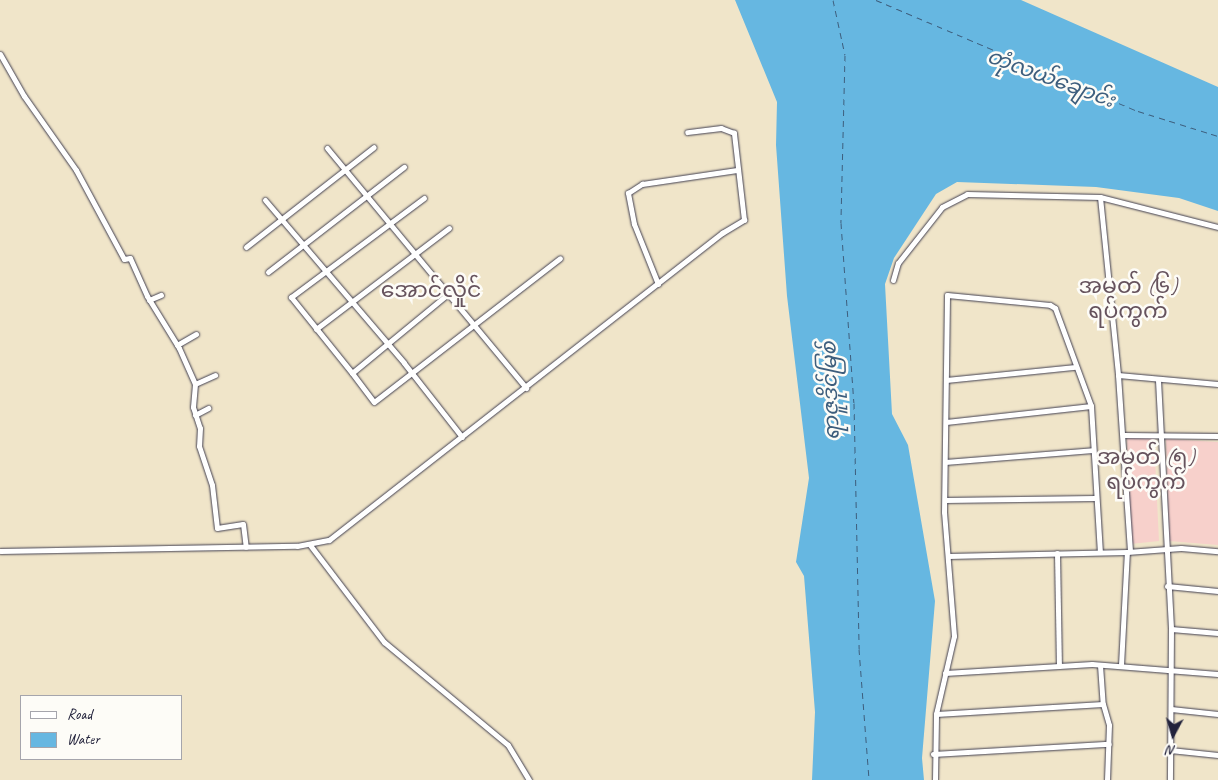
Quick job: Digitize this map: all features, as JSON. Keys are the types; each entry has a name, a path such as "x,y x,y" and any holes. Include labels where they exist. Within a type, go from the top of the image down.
{"street":[{"path":"0,54 24,96 76,170 124,259 130,258 149,300 177,345 195,384 195,415 200,428 199,446 212,485 218,528 244,524 246,547"},
{"path":"0,551 246,547 310,544 329,540 722,233 744,220 734,133 721,128 687,132"},
{"path":"246,247 280,218 374,147"},
{"path":"327,148 526,388"},
{"path":"268,272 404,167"},
{"path":"658,284 634,224 628,193 642,184 737,170"},
{"path":"893,280 898,263 950,201 974,193 1100,197 1218,226"},
{"path":"1100,197 1123,435 1129,552 1121,665"},
{"path":"424,198 291,297 374,402 475,326 560,258"},
{"path":"265,200 412,372 462,437"},
{"path":"316,329 449,228"},
{"path":"352,373 449,293"},
{"path":"935,780 933,754 936,714 954,636 945,500 945,300 950,294 1054,306 1091,406 1095,498 1100,552"},
{"path":"149,300 161,295"},
{"path":"177,345 196,334"},
{"path":"946,380 1076,367"},
{"path":"1118,374 1158,380 1218,384"},
{"path":"195,384 215,376"},
{"path":"1158,380 1167,586 1171,629 1170,780"},
{"path":"946,422 1091,406"},
{"path":"195,415 208,408"},
{"path":"1123,435 1218,436"},
{"path":"199,446 206,446"},
{"path":"945,462 1093,450"},
{"path":"945,500 1095,498"},
{"path":"310,544 384,642 508,745 529,780"},
{"path":"948,556 1129,552 1166,548 1218,551"},
{"path":"1056,553 1059,666"},
{"path":"1167,586 1218,591"},
{"path":"1171,629 1218,632"},
{"path":"1100,665 1103,704 1109,725 1107,780"},
{"path":"945,673 1059,666 1121,665 1218,674"},
{"path":"936,714 1103,704"},
{"path":"1171,708 1218,714"},
{"path":"933,754 1109,744"},
{"path":"1170,750 1218,755"}],"shaded area":[{"path":"1127,438 1154,438 1159,541 1130,544"},
{"path":"1166,439 1218,442 1218,545 1169,541"}],"water":[{"path":"735,0 1021,0 1218,87 1218,211 1179,198 1096,187 957,182 936,194 894,258 885,284 892,414 908,445 935,601 922,758 924,780 812,780 815,712 804,576 796,562 809,478 787,296 776,145 777,102"}],"ferry route":[{"path":"833,0 845,55 841,223 854,403 859,649 869,780"},
{"path":"876,0 1138,111 1218,136"}],"district":[{"name":"အောင်လှိုင်","path":"431,291"},
{"name":"အမှတ် (၆) ရပ်ကွက်","path":"1128,298"},
{"name":"အမှတ် (၅) ရပ်ကွက်","path":"1146,470"}],"water label":[{"name":"တုံလယ်ချောင်း","path":"1051,78"},
{"name":"ရာဇူဒိုင်မြစ်","path":"830,391"}]}
